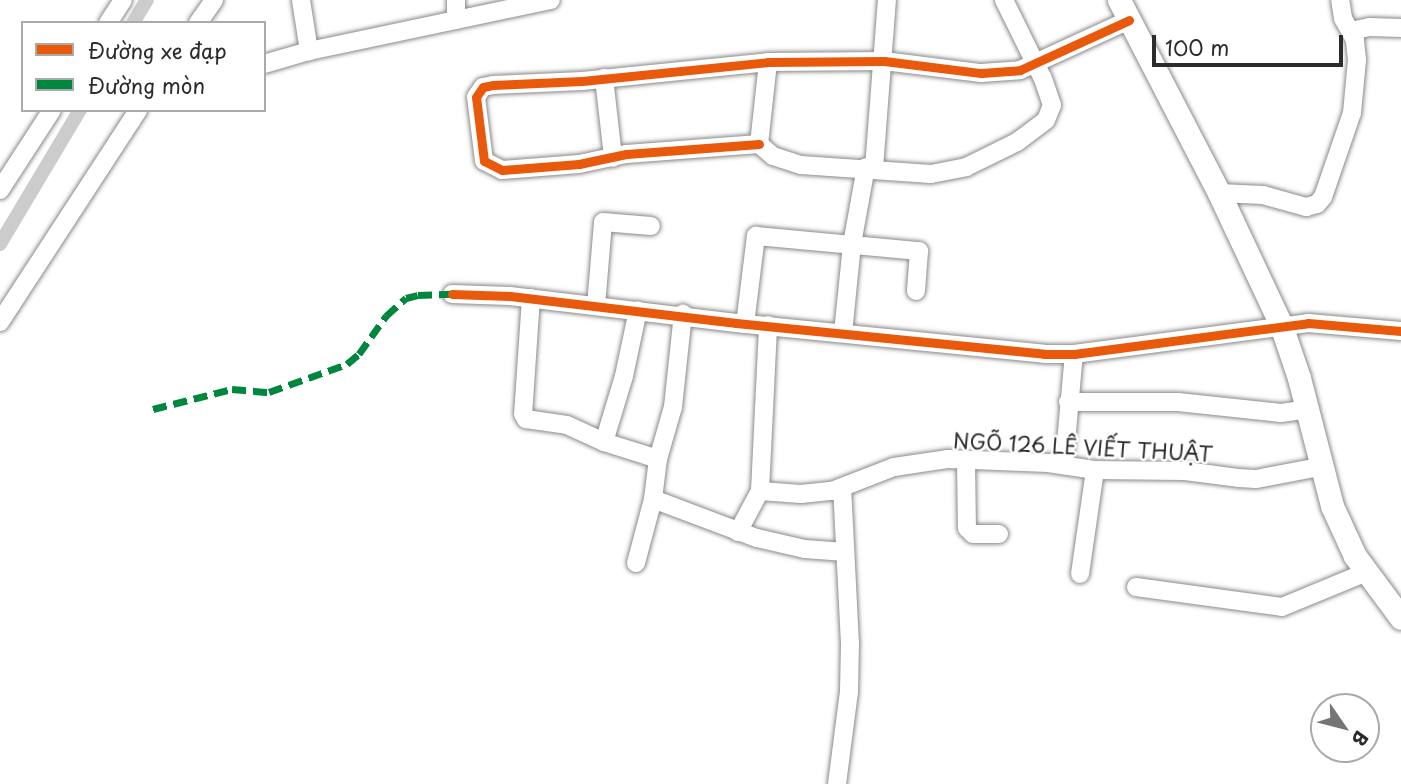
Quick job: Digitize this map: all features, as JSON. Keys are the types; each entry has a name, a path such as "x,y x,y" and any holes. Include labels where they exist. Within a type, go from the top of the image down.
{"main road":[{"path":"1124,10 1219,193 1281,325 1308,409 1332,506 1355,556 1401,618"}],"street":[{"path":"109,21 123,0"},
{"path":"199,21 214,0"},
{"path":"301,0 309,51"},
{"path":"456,0 456,20"},
{"path":"266,63 309,51 551,0"},
{"path":"844,333 852,244 870,168 884,61 887,0"},
{"path":"1004,0 1035,65 1050,94 1052,106 1046,120 1017,142 984,160 950,172 931,174 801,165 773,156 759,144 626,154 539,168 495,169 484,160 477,124 476,97 483,87 768,62 884,61 981,73 1020,70 1035,65 1124,10"},
{"path":"1219,193 1263,195 1306,207 1323,197 1352,113 1357,60 1357,48 1343,18 1340,0"},
{"path":"1351,31 1370,27 1401,28"},
{"path":"759,144 768,62"},
{"path":"604,78 613,158"},
{"path":"0,190 50,112"},
{"path":"0,323 137,112"},
{"path":"596,306 603,222 651,226"},
{"path":"745,324 756,236 919,251 916,291"},
{"path":"452,294 531,298 683,314 745,324 1044,354 1074,354 1308,323 1401,331"},
{"path":"531,298 523,414 533,420 567,425 604,442 658,458"},
{"path":"604,442 624,376 638,310"},
{"path":"636,563 653,499 658,458 673,407 683,314"},
{"path":"737,532 760,491 768,325"},
{"path":"1065,465 1068,402 1074,354"},
{"path":"1068,402 1178,402 1281,412 1308,409"},
{"path":"966,460 967,528 973,534 999,534"},
{"name":"NGÕ 126 LÊ VIẾT THUẬT","path":"760,491 801,494 842,488 894,467 966,460 1065,465 1095,470 1185,471 1256,479 1324,466"},
{"path":"1080,574 1095,470"},
{"path":"837,784 849,691 849,591 842,488"},
{"path":"653,499 737,532 793,547 845,552"},
{"path":"1136,587 1282,607 1367,572"}],"waterway":[{"path":"134,21 147,0"},
{"path":"0,244 79,112"}],"marked path":[{"path":"153,409 232,389 269,392 347,364 359,354 386,316 406,298 452,294"}],"cycle path":[{"path":"759,144 626,154 579,164 502,170 484,161 476,97 483,87 493,85 582,81 768,62 884,61 981,73 1020,70 1129,20"},
{"path":"452,294 510,296 736,323 1044,354 1074,354 1308,323 1401,331"}]}
